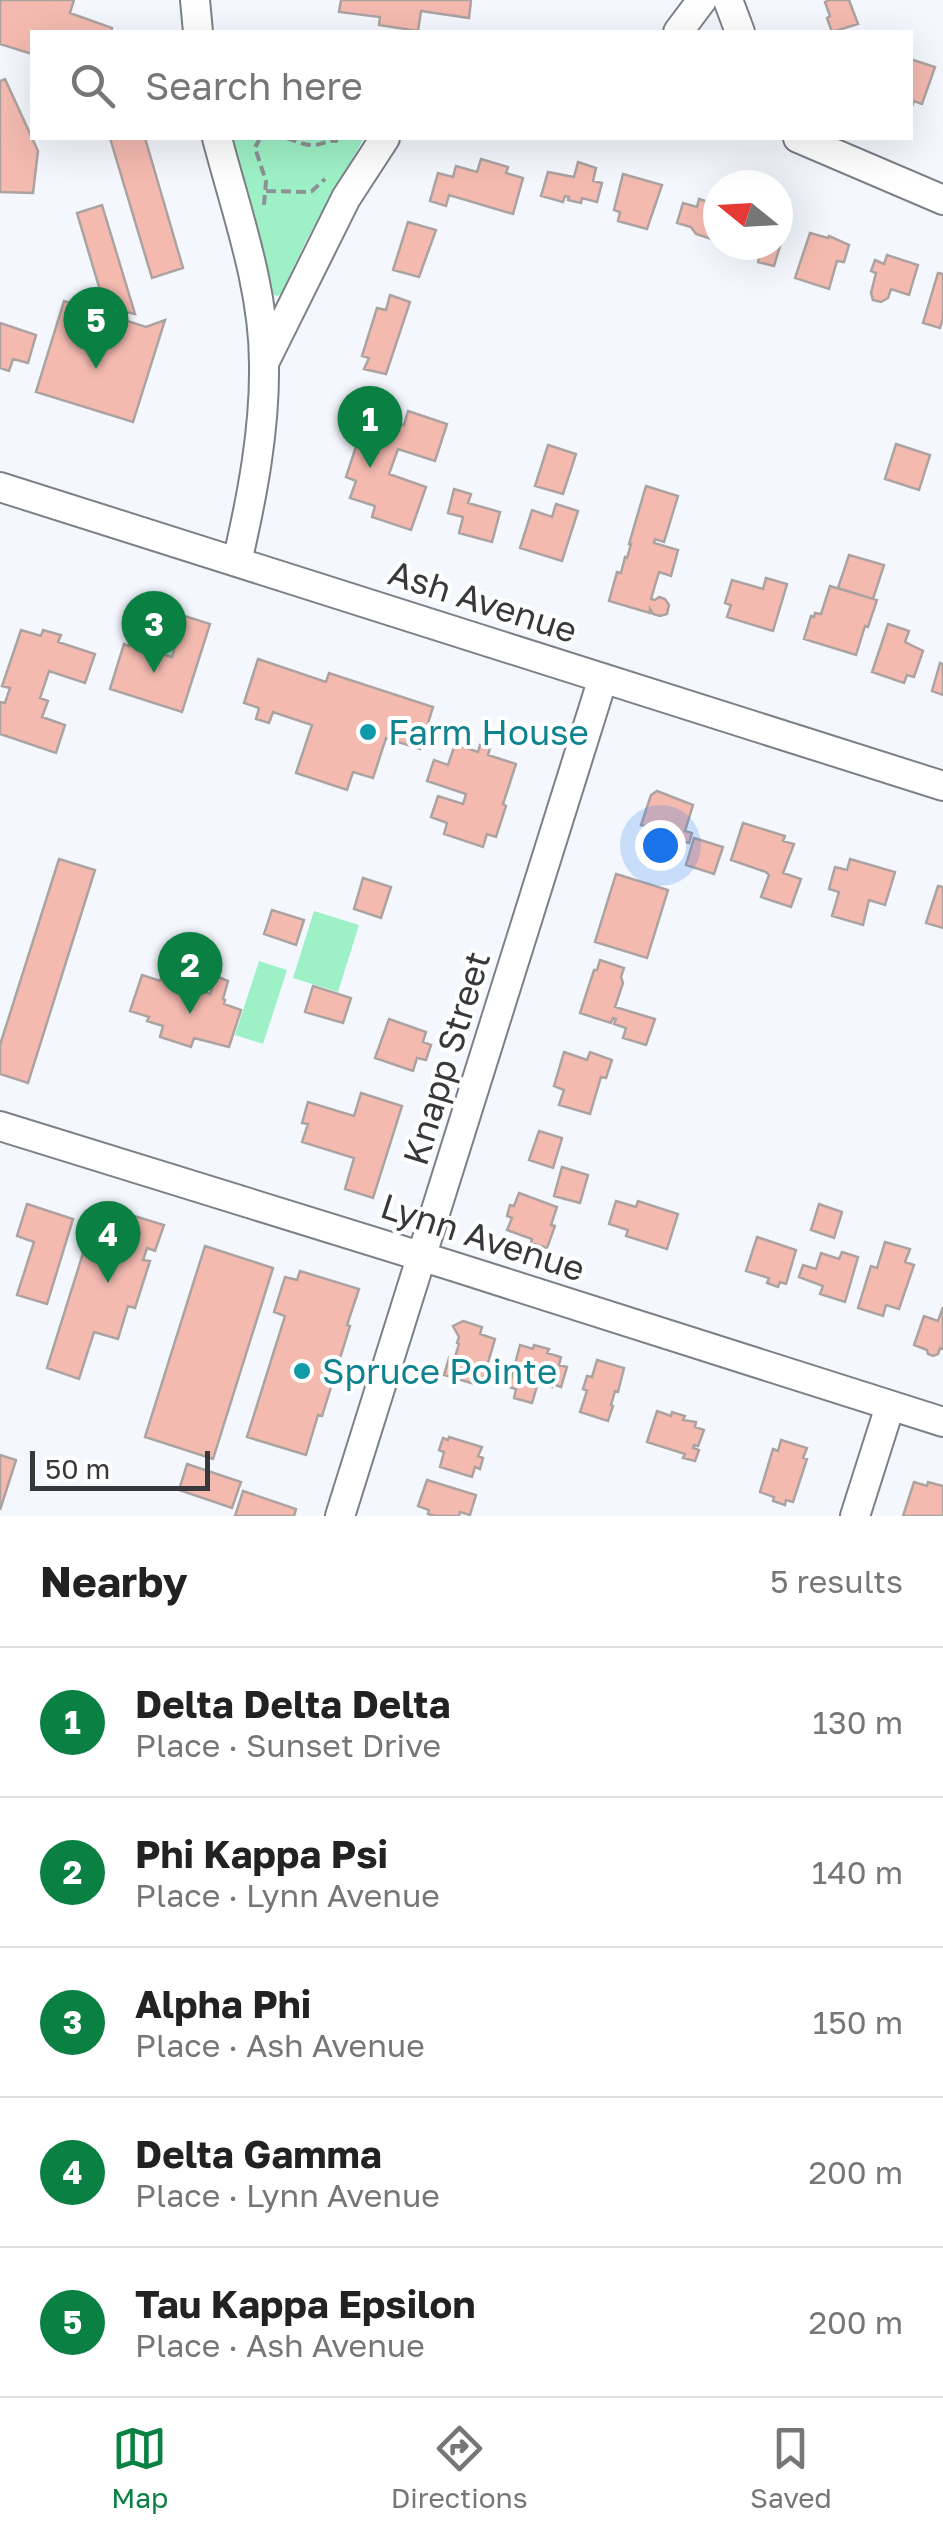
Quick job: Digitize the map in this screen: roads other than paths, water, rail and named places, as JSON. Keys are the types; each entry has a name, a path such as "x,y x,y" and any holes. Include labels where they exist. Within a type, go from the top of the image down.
{"street":[{"path":"195,0 199,30"},
{"path":"680,30 702,0"},
{"path":"728,0 739,30"},
{"path":"218,140 255,286 264,363 254,480 237,562"},
{"path":"264,363 346,198 385,140"},
{"path":"811,141 943,200"},
{"name":"Ash Avenue","path":"0,487 943,786"},
{"name":"Knapp Street","path":"340,1516 603,678"},
{"name":"Lynn Avenue","path":"0,1126 943,1422"},
{"path":"855,1516 890,1406"}],"place":[{"name":"Tau Kappa Epsilon","path":"96,369"},
{"name":"Delta Delta Delta","path":"370,468"},
{"name":"Alpha Phi","path":"154,673"},
{"name":"Farm House","path":"368,732"},
{"name":"Phi Kappa Psi","path":"190,1014"},
{"name":"Delta Gamma","path":"108,1283"},
{"name":"Spruce Pointe","path":"302,1371"}]}
